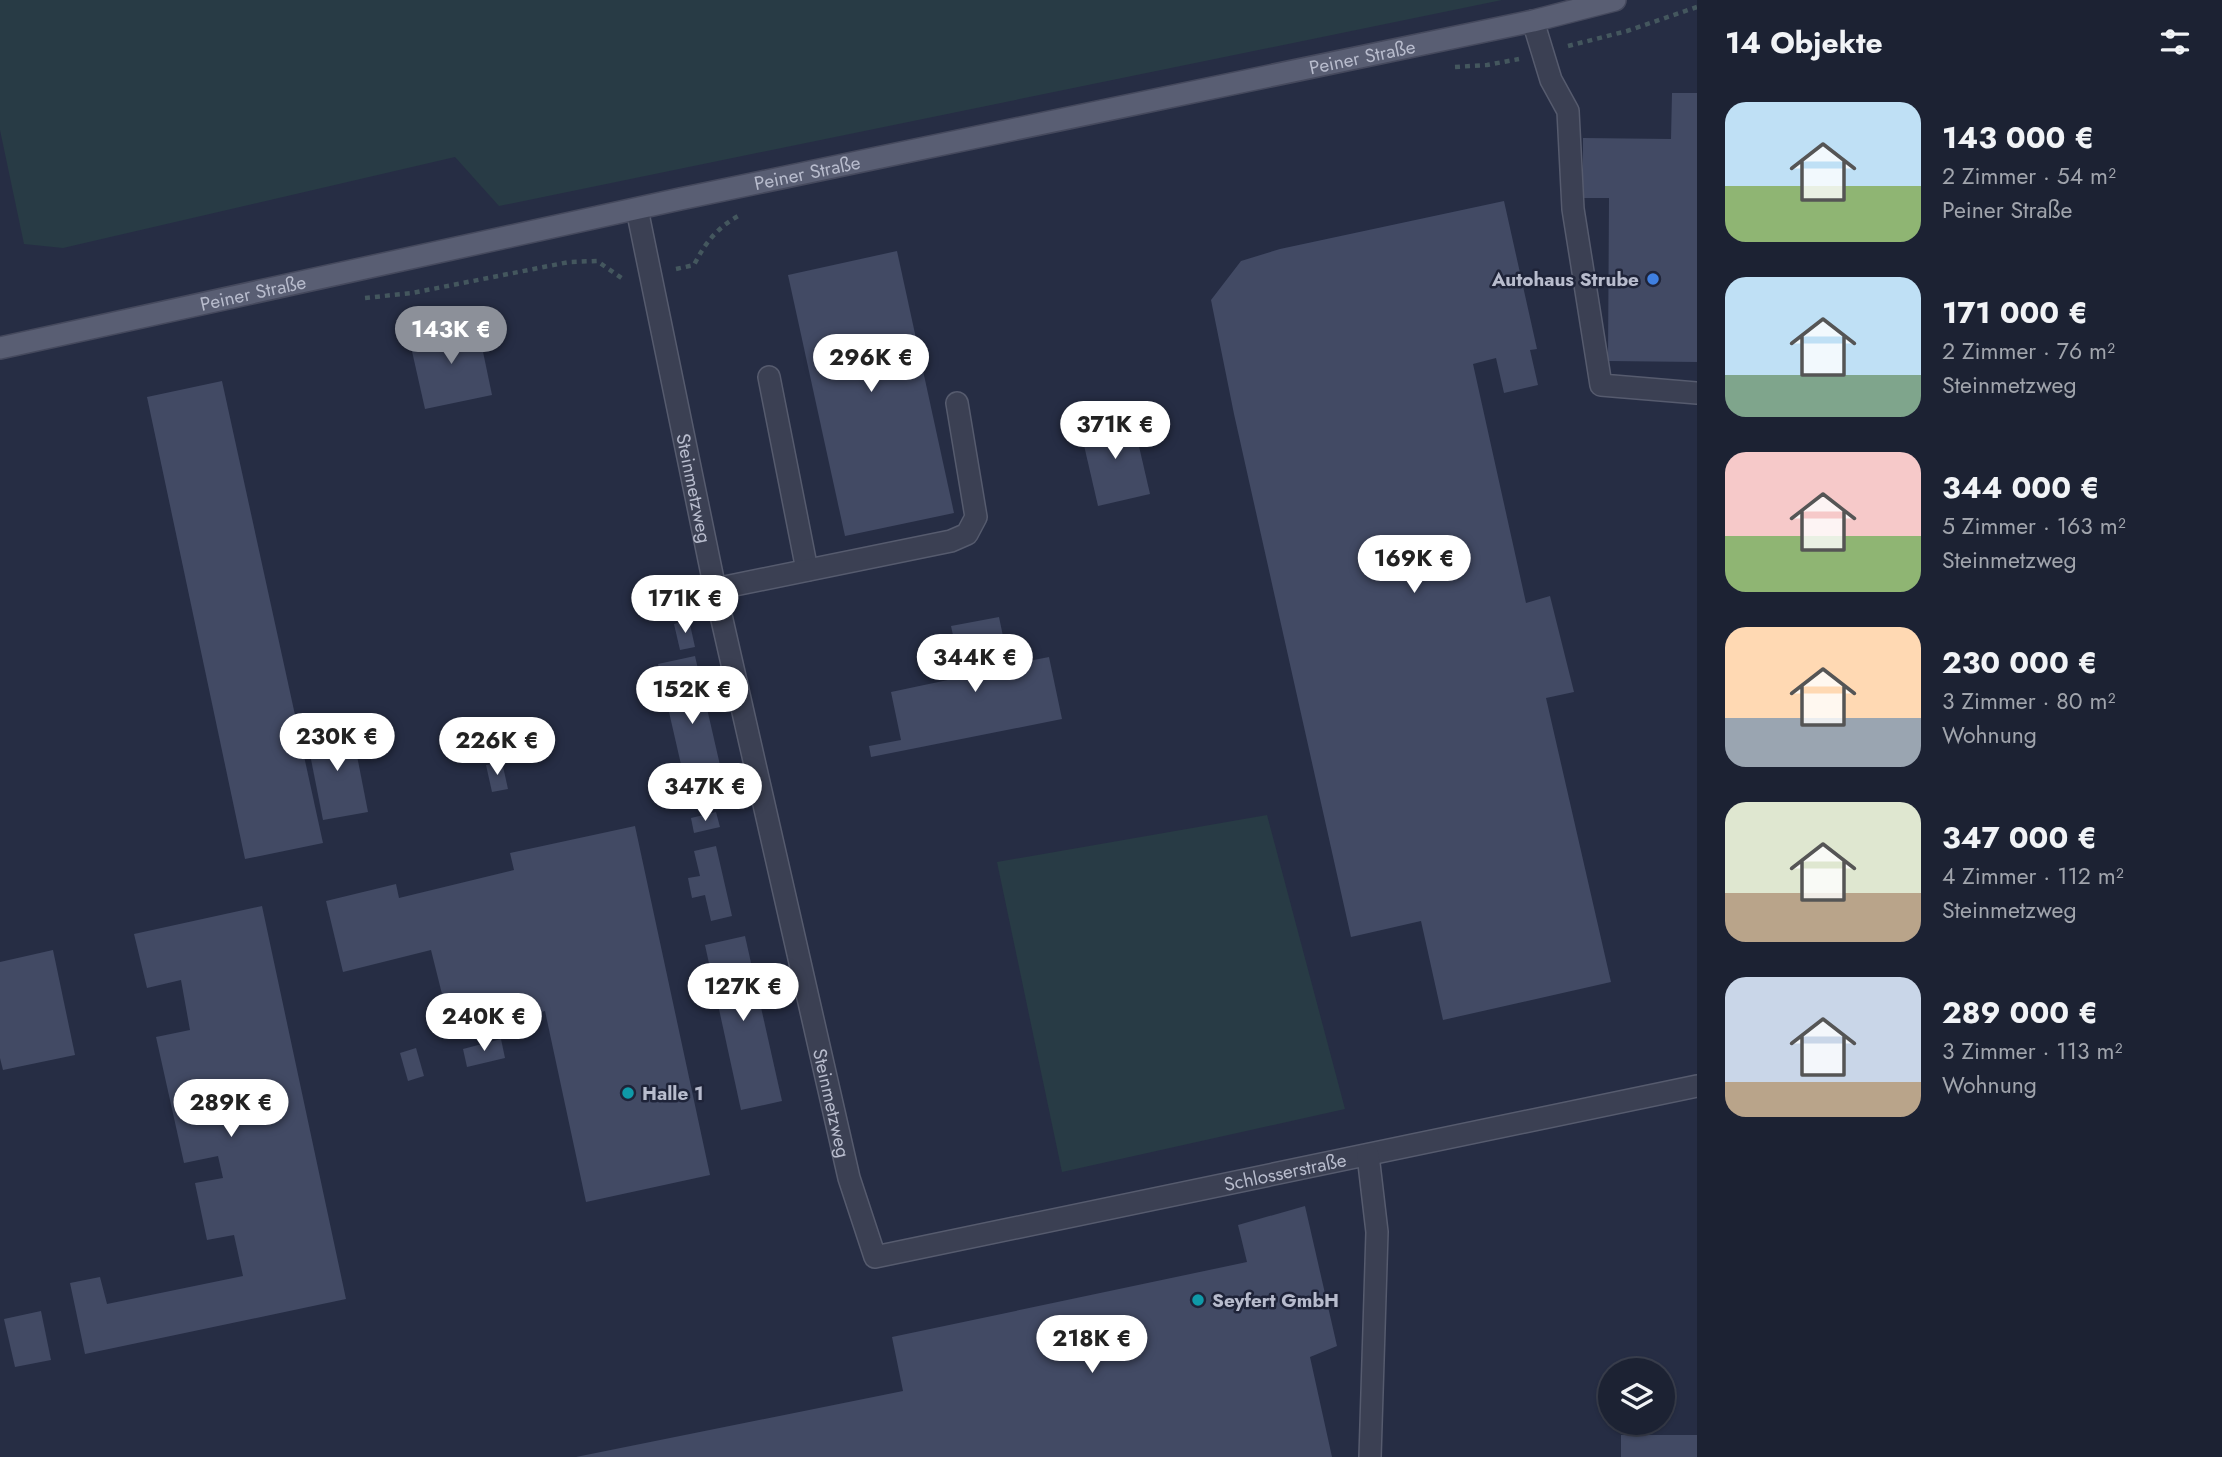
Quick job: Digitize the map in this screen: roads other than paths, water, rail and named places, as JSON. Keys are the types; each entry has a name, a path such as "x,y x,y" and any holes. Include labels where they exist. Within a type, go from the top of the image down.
{"main road":[{"name":"Peiner Straße","path":"0,348 636,209 1533,21 1615,0"}],"street":[{"path":"1533,21 1551,80 1568,111 1573,209 1601,384 1697,393"},
{"name":"Steinmetzweg","path":"636,209 715,589 849,1178 875,1257"},
{"path":"769,377 807,570"},
{"path":"715,589 951,541 967,534 976,517 957,404"},
{"name":"Schlosserstraße","path":"875,1257 1697,1086"},
{"path":"1368,1155 1377,1233 1370,1457"}],"place":[{"name":"Autohaus Strube","path":"1653,279"},
{"name":"Halle 1","path":"628,1093"},
{"name":"Seyfert GmbH","path":"1198,1300"}]}
